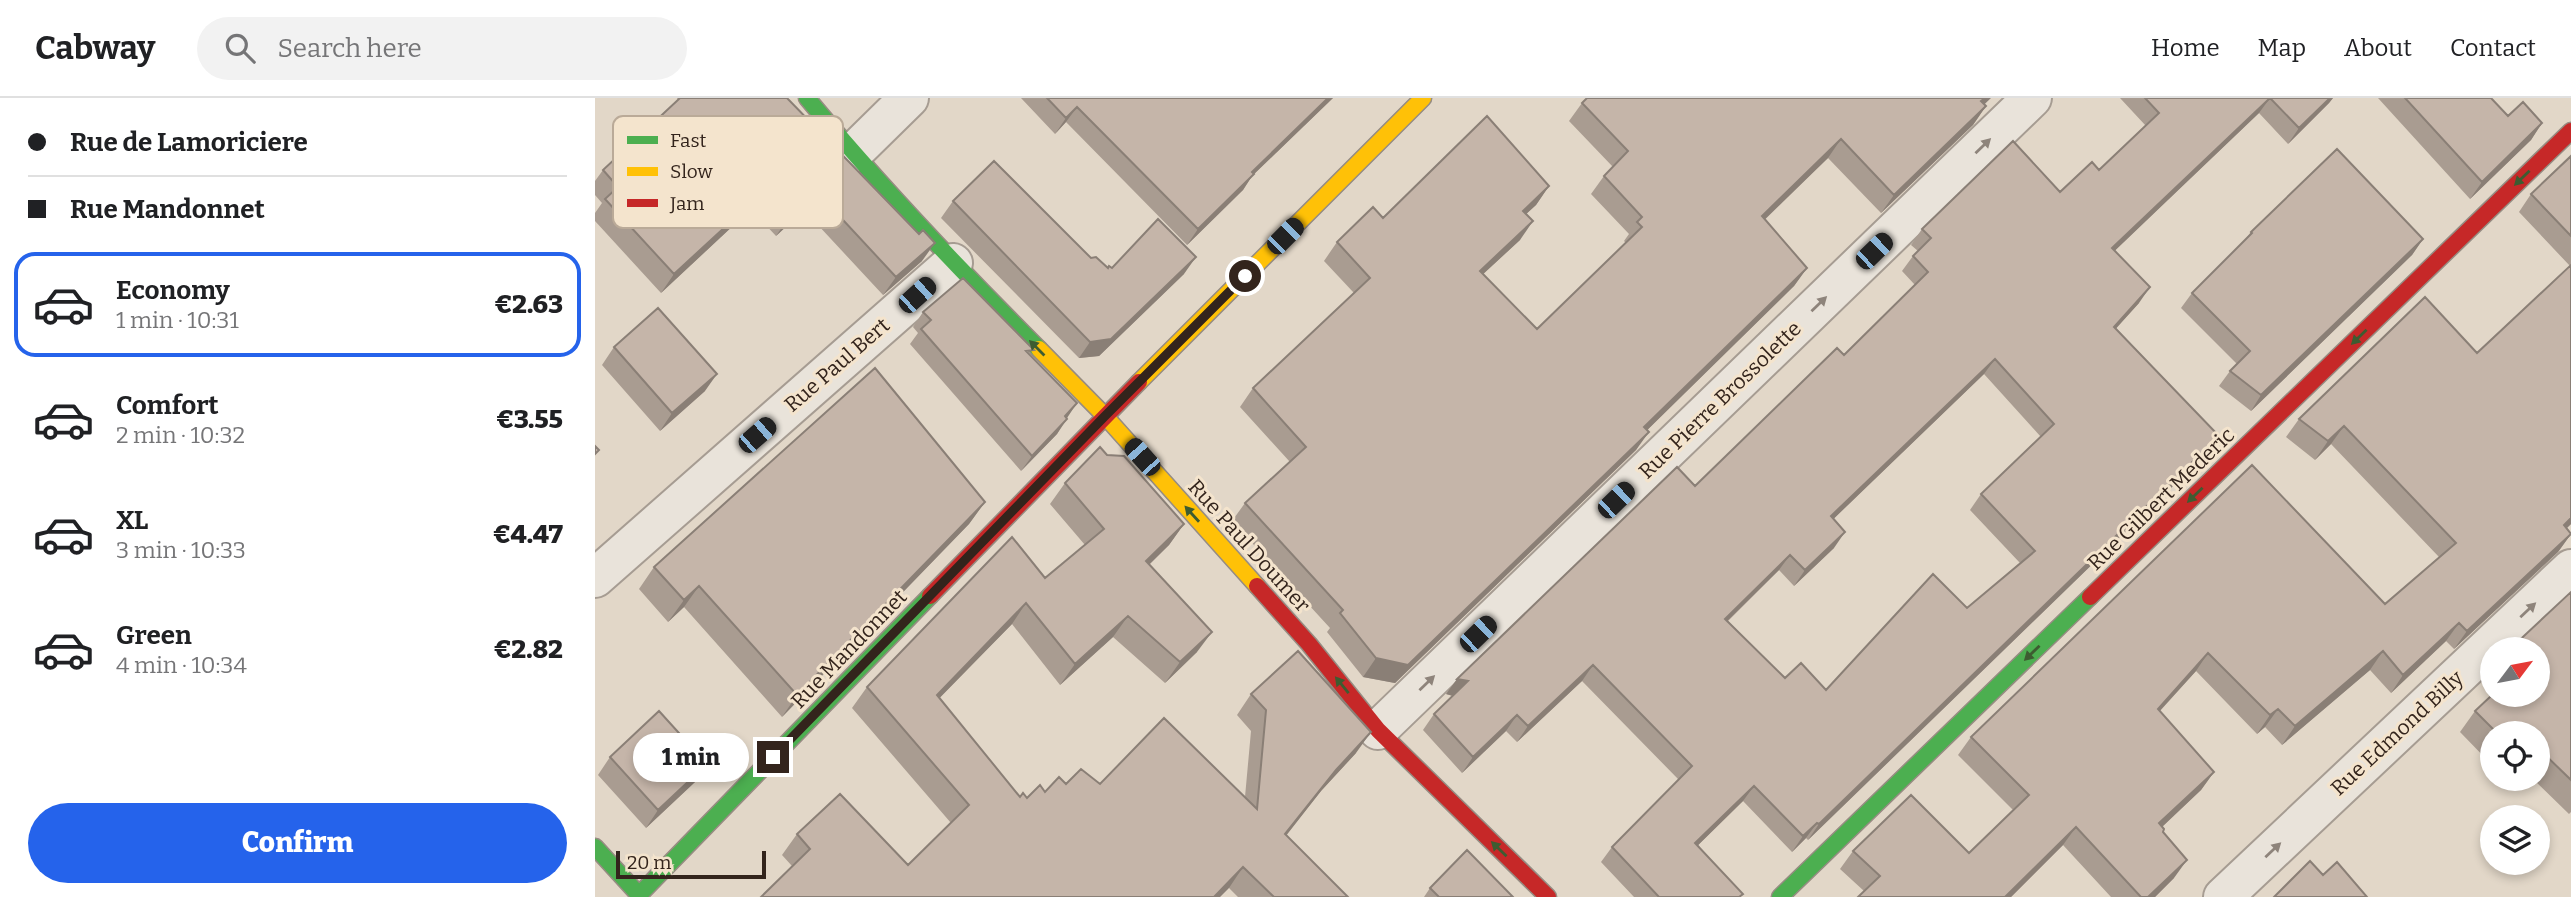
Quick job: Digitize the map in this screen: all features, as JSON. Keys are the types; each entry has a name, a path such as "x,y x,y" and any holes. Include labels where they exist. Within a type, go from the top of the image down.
{"street":[{"name":"Rue Paul Doumer","path":"807,98 822,116"},
{"path":"852,153 909,98"},
{"path":"1105,416 1423,98"},
{"name":"Rue Pierre Brossolette","path":"1378,730 2032,98"},
{"name":"Rue Gilbert Mederic","path":"1780,897 2571,131"},
{"name":"Rue Paul Doumer","path":"843,142 953,263 1105,416 1309,644 1378,730 1548,897"},
{"name":"Rue Paul Bert","path":"595,578 953,263"},
{"name":"Rue Mandonnet","path":"595,847 639,895 1105,416"},
{"name":"Rue Edmond Billy","path":"2223,897 2571,569"}],"building":[{"path":"680,98 787,98 804,116 661,116"},
{"path":"1047,98 1328,98 1198,229 1077,107 1066,118"},
{"path":"1587,98 1985,98 1981,101 1986,106 1894,195 1841,139 1762,216 1807,268 1644,427 1649,432 1408,665 1376,658 1340,613 1343,610 1245,503 1306,447 1253,388 1370,278 1337,242 1373,207 1383,218 1487,116 1549,186 1523,211 1533,221 1480,271 1537,329 1642,227 1637,222 1642,217 1604,176 1628,151 1582,103"},
{"path":"2145,98 2270,98 2112,248 2150,287 2114,327 2219,436 1819,824 1803,836 1754,786 1695,843 1743,894 1739,897 1659,897 1612,847 1692,766 1593,665 1528,726 1517,715 1473,757 1434,714 1468,681 1457,679 1677,467 1695,486 1837,348 1844,355 1928,272 1913,256 1931,238 1922,229 2013,141 2060,192 2092,162 2099,170 2159,113","holes":["1995,359 2054,424 1981,494 2035,551 1967,608 1933,574 1826,690 1801,663 1785,678 1725,619 1790,555 1805,570 1845,532 1831,516"]},
{"path":"2270,98 2330,98 2299,128"},
{"path":"2405,98 2491,98 2508,116 2523,102 2542,123 2482,182"},
{"path":"2337,149 2423,239 2261,395 2230,371 2250,351 2192,293"},
{"path":"843,156 919,234 923,230 935,243 896,277 843,220"},
{"path":"2571,156 2571,236 2531,194"},
{"path":"613,161 613,181 603,170"},
{"path":"994,161 1091,258 1096,257 1108,268 1112,268 1158,219 1196,257 1111,339 1090,342 953,201"},
{"path":"613,192 613,208 605,199"},
{"path":"632,228 724,228 674,274"},
{"path":"2571,265 2571,518 2564,525 2571,534 2467,631 2459,623 2403,675 2383,651 2295,726 2278,709 2270,715 2208,653 2158,709 2214,772 2159,823 2164,829 2163,832 2187,860 2148,897 2141,897 2076,827 2005,897 1858,897 1880,876 1853,851 1911,795 1969,853 2029,795 1971,737 2252,465 2385,604 2456,543 2344,426 2328,441 2299,419 2425,297 2477,353"},
{"path":"963,278 1034,350 1026,351 1077,403 1065,416 1067,419 1032,456 921,329 931,320 923,312"},
{"path":"658,308 717,374 672,413 614,347"},
{"path":"875,368 985,502 797,695 699,586 684,600 654,567"},
{"path":"1100,447 1107,455 1124,456 1184,524 1146,561 1212,632 1180,662 1128,616 1075,664 1026,603 937,695 1020,797 1023,793 1027,798 1040,785 1045,792 1059,777 1066,784 1081,769 1100,784 1164,718 1257,809 1266,710 1251,694 1298,651 1371,732 1336,770 1285,834 1348,897 1274,897 1243,867 1214,897 761,897 810,849 797,834 840,794 908,865 969,805 867,687 1012,537 1045,578 1104,529 1065,483"},
{"path":"2571,592 2571,780 2550,760 2550,721 2485,721 2475,711 2480,706 2550,707 2550,637 2523,637"},
{"path":"659,711 707,764 658,810 610,757"},
{"path":"1467,850 1513,897 1439,897 1430,888"},
{"path":"2310,861 2323,875 2337,862 2367,897 2274,897"}],"traffic: fast":[{"path":"807,98 823,116"},
{"path":"843,140 920,226 1039,349"},
{"path":"595,847 639,895 930,596"},
{"path":"1780,897 2090,597"}],"traffic: slow":[{"path":"1139,382 1423,98"},
{"path":"1039,349 1105,416 1257,586"}],"traffic: jam":[{"path":"2090,597 2571,131"},
{"path":"930,596 1139,382"},
{"path":"1257,586 1309,644 1378,730 1548,897"}],"route":[{"path":"773,757 1245,276"}]}
